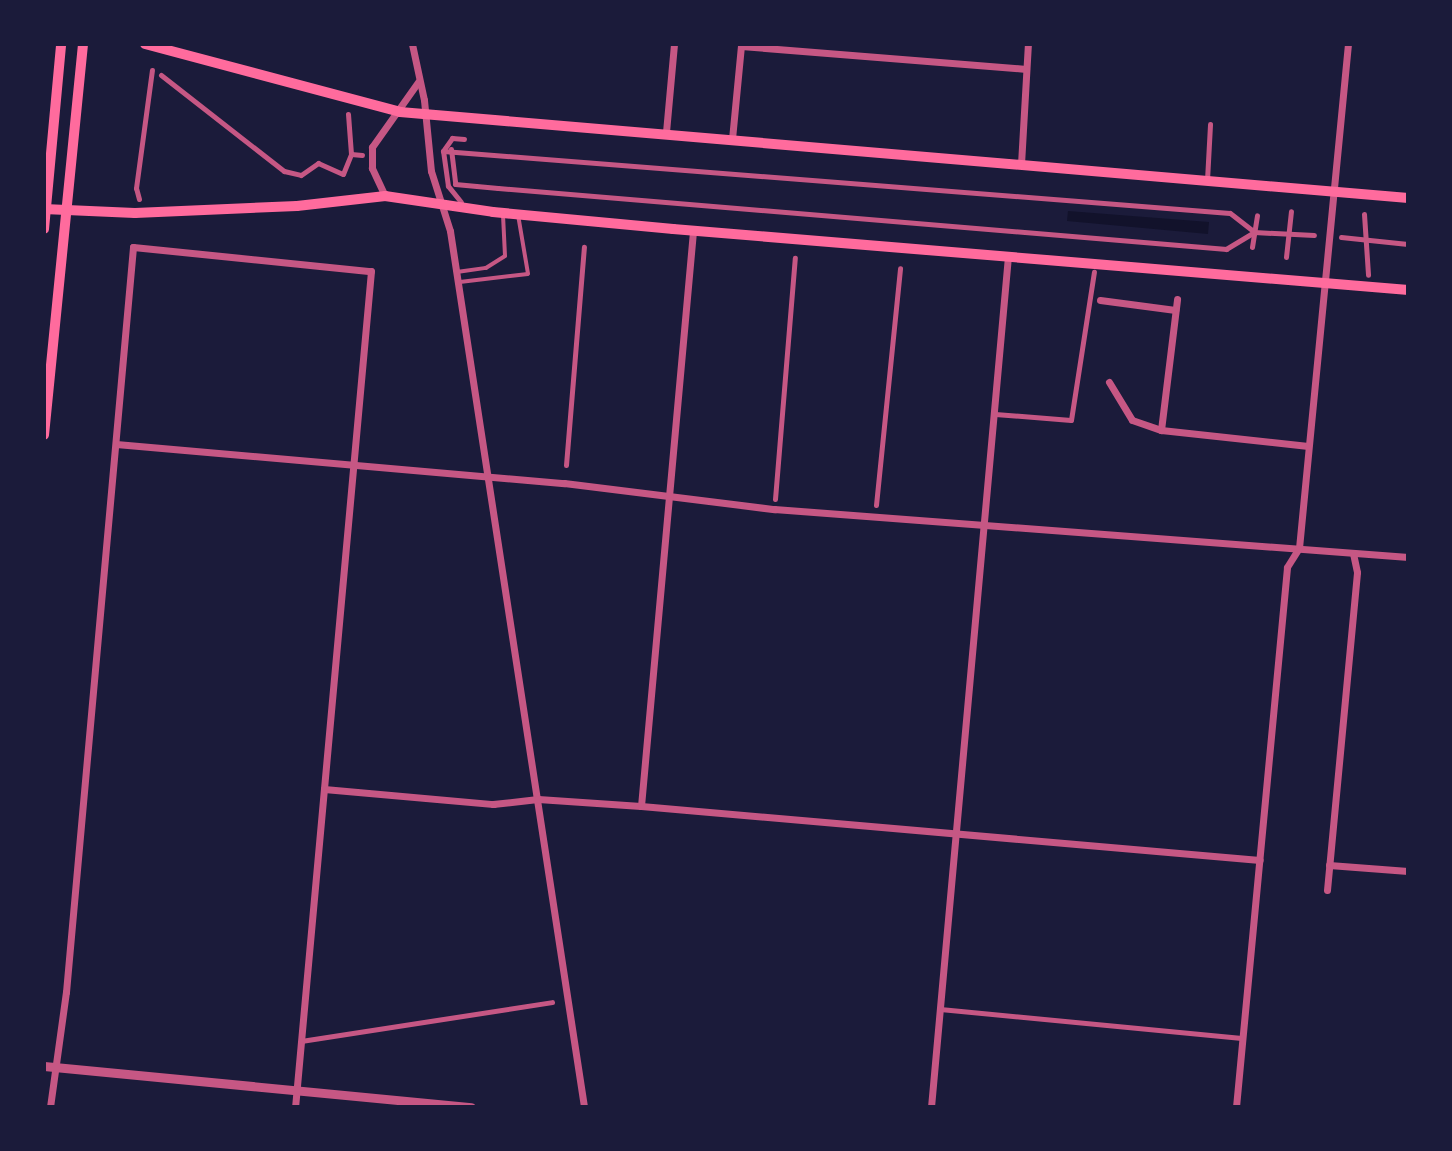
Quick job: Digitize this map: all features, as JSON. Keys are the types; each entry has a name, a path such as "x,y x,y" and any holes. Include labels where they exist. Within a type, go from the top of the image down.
{"main road":[{"path":"44,229 61,44"},
{"path":"44,435 54,210 83,44"},
{"path":"147,44 400,112 666,132 1408,198"},
{"path":"54,210 135,213 271,207 385,196 503,213 693,231 1408,290"}],"street":[{"path":"412,44 426,114 431,171 442,204 458,282 584,1107"},
{"path":"666,132 674,44"},
{"path":"1021,164 1028,44"},
{"path":"1236,1107 1287,567 1299,548 1322,283 1348,44"},
{"path":"732,139 742,45 1026,69"},
{"path":"139,199 136,188 152,70"},
{"path":"161,75 284,172 301,174 318,163 343,174 351,154 348,114"},
{"path":"385,196 372,168 372,147 380,130 400,112 419,81"},
{"path":"1207,181 1210,124"},
{"path":"461,202 448,186 443,151 452,138 464,139"},
{"path":"443,151 451,149 1230,213 1254,232 1312,238"},
{"path":"451,149 455,184 1226,249 1254,232"},
{"path":"351,154 362,155"},
{"path":"1286,257 1291,211"},
{"path":"1364,214 1368,275"},
{"path":"1252,247 1257,215"},
{"path":"641,806 693,231"},
{"path":"1341,237 1408,244"},
{"path":"50,1107 56,1067 133,247 371,271 295,1107"},
{"path":"566,465 583,247"},
{"path":"932,1107 1008,256"},
{"path":"775,499 795,258"},
{"path":"876,505 900,268"},
{"path":"995,414 1071,420 1094,272"},
{"path":"1161,430 1177,299"},
{"path":"1100,300 1175,310"},
{"path":"1110,382 1132,420 1161,430 1308,446"},
{"path":"116,444 985,525 1408,558"},
{"path":"1327,890 1357,572 1353,554"},
{"path":"324,789 493,804 538,799 641,806 1260,860"},
{"path":"1329,865 1408,871"},
{"path":"301,1041 552,1002"},
{"path":"940,1009 1242,1038"},
{"path":"44,1066 471,1107"}],"lane":[{"path":"456,272 486,268 505,256 503,213"},
{"path":"458,282 528,274 518,214"}],"shaded area":[{"path":"1068,211 1209,222 1208,234 1067,221"}]}
